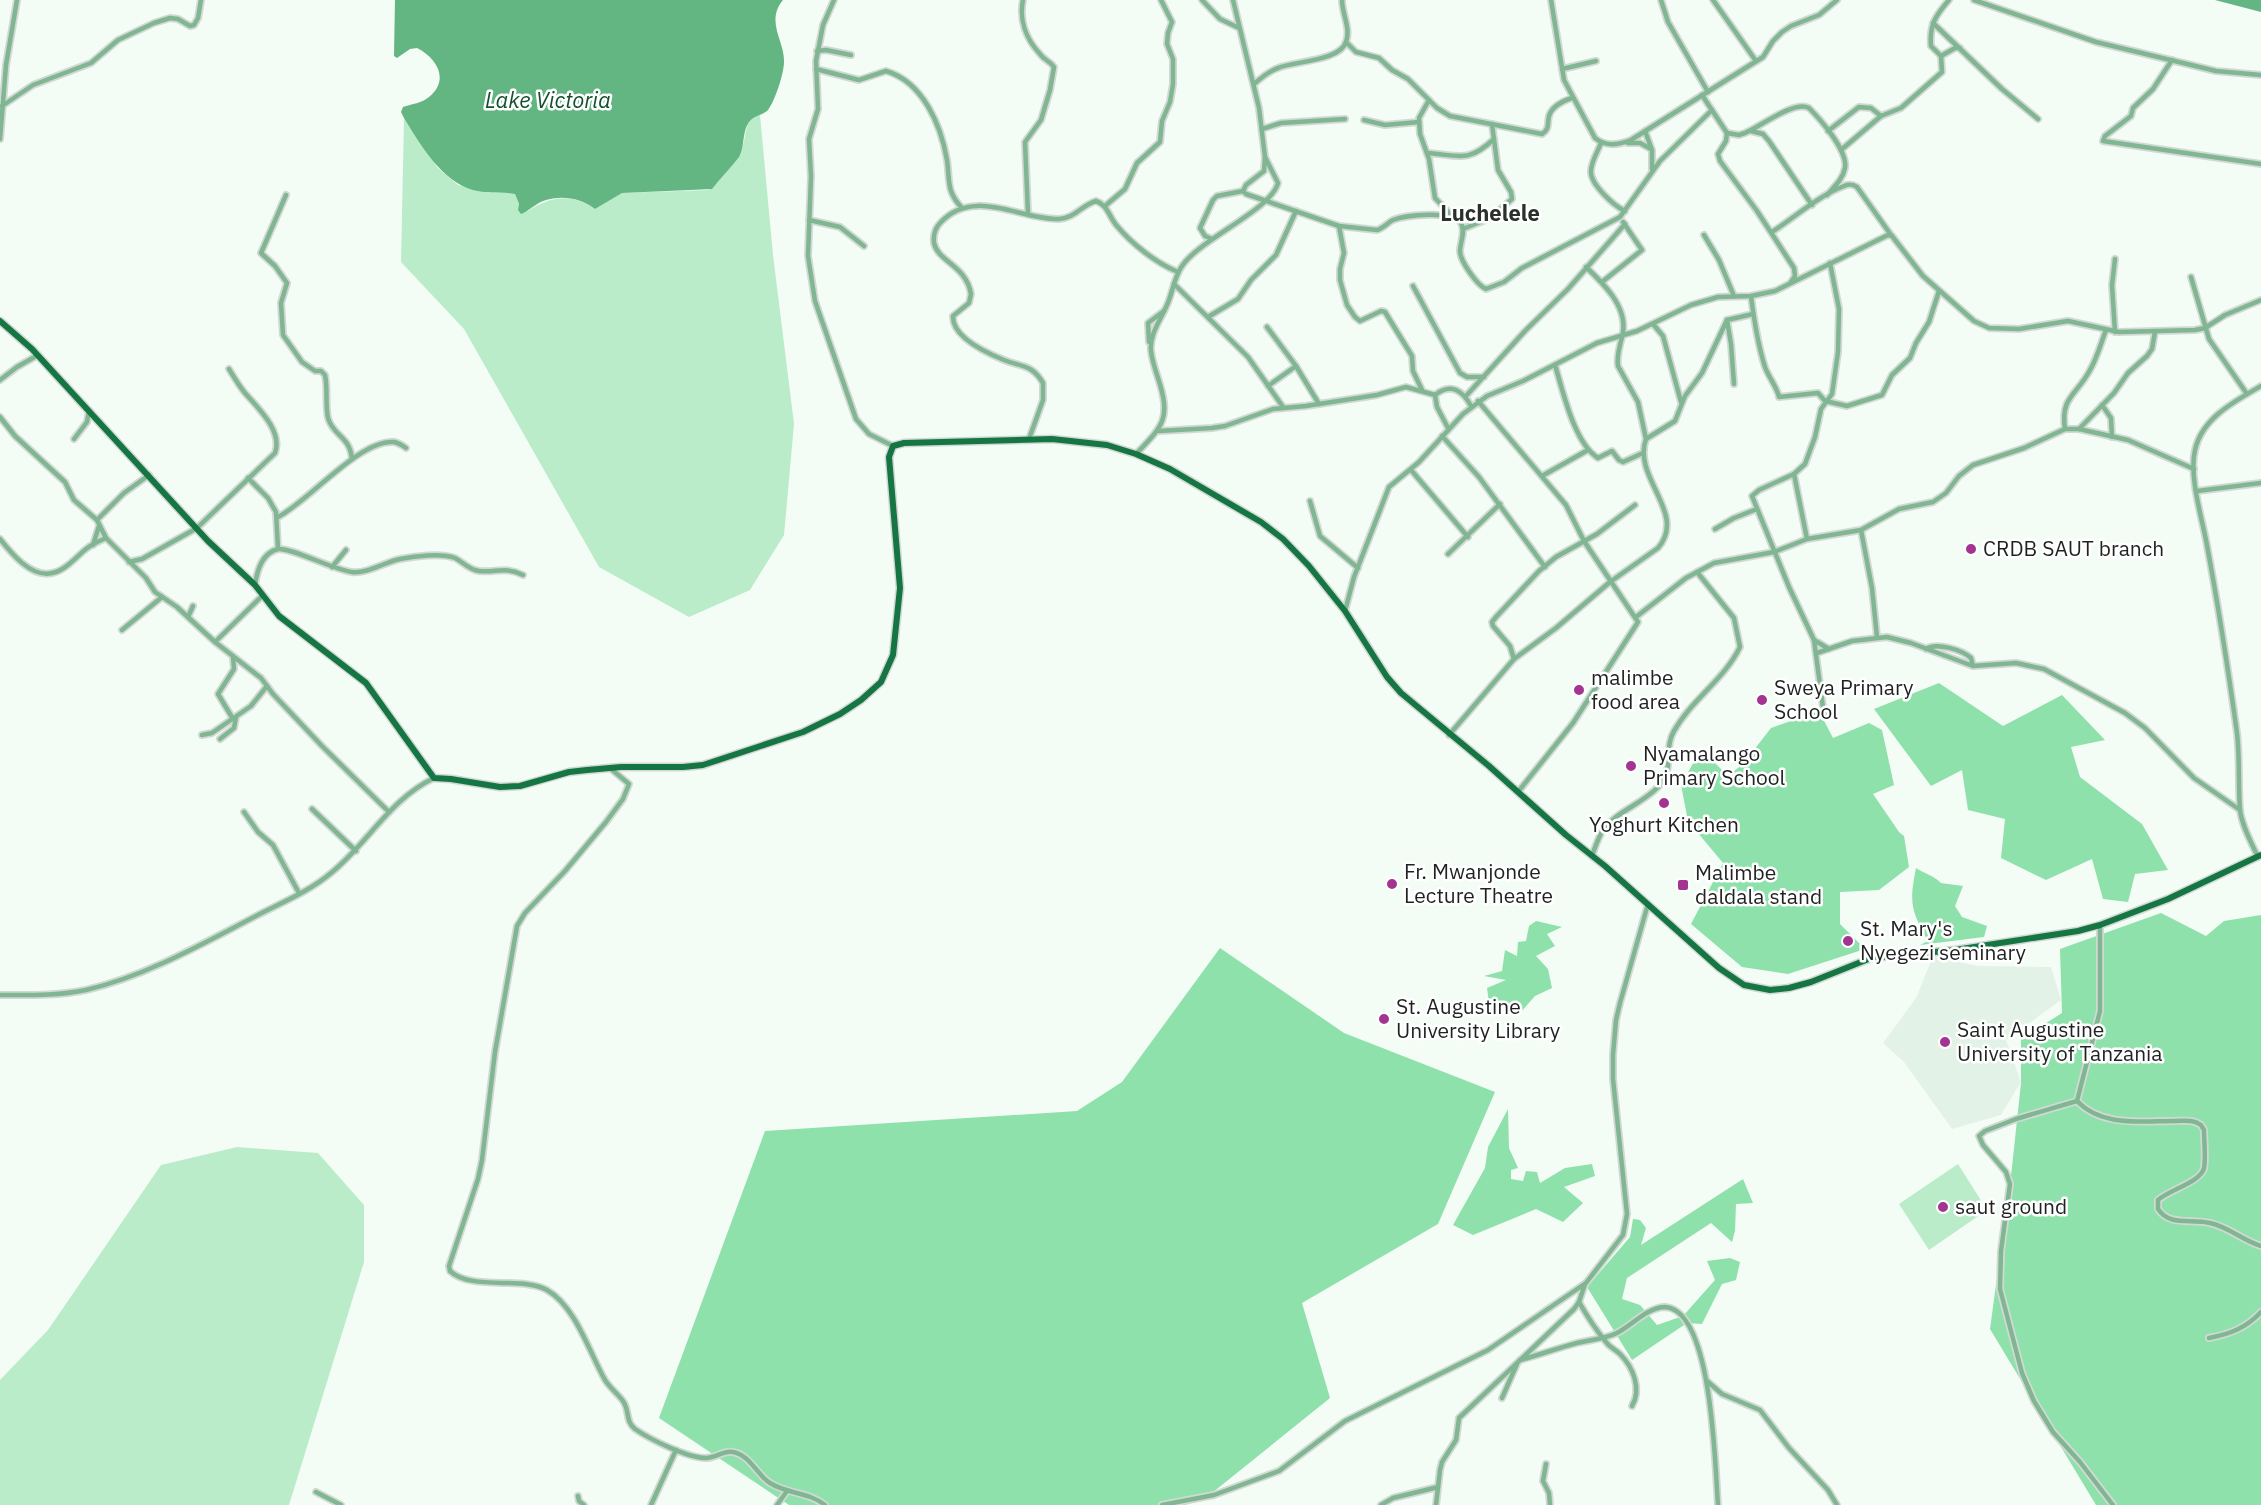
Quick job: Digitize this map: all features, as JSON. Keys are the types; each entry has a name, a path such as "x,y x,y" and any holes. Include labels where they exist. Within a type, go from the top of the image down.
{"main road":[{"path":"0,321 27,343 196,528 255,585 287,623 366,683 434,778 500,788 520,786 569,772 610,768 703,765 803,732 840,714 881,682 893,655 900,588 889,457 892,446 904,443 1029,439 1094,443 1136,454 1170,469 1274,531 1304,560 1345,611 1393,685 1736,981 1770,990 1789,988 1878,957 1955,950 2050,937 2100,925 2168,899 2259,856"}],"street":[{"path":"0,139 2,106 17,0"},
{"path":"2,106 33,85 91,63 118,40 154,23 170,18 178,19 190,26 194,25 198,18 201,0"},
{"path":"834,0 823,25 817,51 818,109 809,135 811,176 808,268 813,293 852,411 869,434 892,446"},
{"path":"1023,0 1024,27 1040,55 1052,64 1054,72 1041,120 1025,142 1028,214"},
{"path":"1105,206 1125,189 1137,163 1158,145 1161,139 1162,122 1172,93 1174,73 1173,58 1167,44 1171,19 1161,0"},
{"path":"1202,0 1220,19 1239,28"},
{"path":"1233,0 1254,84 1265,157 1264,171 1246,185 1244,191"},
{"path":"1254,84 1272,70 1280,67 1337,54 1346,42 1347,25 1342,0"},
{"path":"1551,0 1564,80 1590,131 1601,143 1640,143 1652,150"},
{"path":"1661,0 1668,22 1708,92"},
{"path":"1713,0 1756,61"},
{"path":"1622,143 1763,57 1773,40 1782,32 1819,15 1837,0"},
{"path":"1841,150 1881,116 1901,108 1938,77 1943,70 1941,56 1931,46 1935,16 1949,0"},
{"path":"1974,0 2064,33 2216,70 2261,75"},
{"path":"1934,23 2002,89 2038,118"},
{"path":"1346,42 1356,52 1379,58 1392,70 1408,79 1437,108 1450,116 1464,120 1542,134 1548,128 1549,115 1552,110 1572,98"},
{"path":"1941,56 1953,49 1961,48"},
{"path":"817,51 826,50 851,55"},
{"path":"1562,69 1596,60"},
{"path":"2172,60 2153,89 2133,108 2131,116 2105,136 2103,141 2261,164"},
{"path":"816,69 859,80 886,71 897,75 912,87 933,114 946,158 950,191 962,208"},
{"path":"1702,95 1727,133 1728,138 1719,150 1718,158 1772,232 1795,270 1795,276 1791,282"},
{"path":"1429,100 1419,122 1435,198 1461,223 1463,229 1460,255 1480,286 1486,289 1504,282 1522,268 1620,217 1665,154 1712,110"},
{"path":"1727,133 1739,135 1751,131 1792,108 1805,105 1828,131 1845,160 1844,171 1827,195"},
{"path":"1828,131 1859,107 1870,108 1881,116"},
{"path":"1262,129 1281,123 1346,119"},
{"path":"1364,120 1385,125 1419,122"},
{"path":"1463,229 1490,218 1512,200 1511,192 1498,170 1492,124"},
{"path":"1645,131 1652,150 1651,171"},
{"path":"1751,131 1763,134 1769,141 1812,205"},
{"path":"1426,153 1470,156 1494,139"},
{"path":"1601,143 1592,166 1592,178 1609,200 1625,211"},
{"path":"1151,350 1155,330 1178,272 1190,255 1273,194 1278,183 1265,157"},
{"path":"1772,232 1827,195 1846,185 1856,186 1923,276 1974,321 1989,328 2019,329 2068,321 2115,332 2205,328 2225,315 2261,300"},
{"path":"1244,191 1246,194 1339,226 1377,230 1393,220 1421,215 1452,216"},
{"path":"1212,239 1205,236 1200,228 1213,200 1217,196 1244,191"},
{"path":"285,195 261,253 275,266 287,283 280,315 285,340 306,366 326,375 328,419 348,444 352,459"},
{"path":"1016,212 1027,201"},
{"path":"1029,439 1044,395 1040,378 1023,364 1005,361 967,340 959,333 952,316 964,308 970,299 970,287 962,272 937,250 934,238 938,226 953,212 962,208 989,206 1061,219 1074,214 1093,201 1099,201 1105,206 1116,226 1152,259 1178,272"},
{"path":"1208,317 1238,299 1251,280 1276,255 1296,211"},
{"path":"1602,282 1642,250 1620,217"},
{"path":"809,220 840,227 864,246"},
{"path":"1466,396 1625,224"},
{"path":"1339,226 1344,253 1339,274 1347,305 1360,321 1381,311 1385,312 1412,356 1413,370 1422,390"},
{"path":"1704,235 1719,260 1734,296"},
{"path":"1345,611 1384,495 1394,481 1411,470 1448,428 1478,401 1597,343 1653,324 1691,305 1718,297 1768,293 1891,235"},
{"path":"2115,259 2112,285 2115,332"},
{"path":"1824,715 1814,640 1774,552 1752,496 1753,493 1794,474 1805,464 1821,409 1832,394 1839,332 1839,309 1830,263"},
{"path":"1449,735 1514,659 1556,628 1610,582 1658,549 1668,533 1663,503 1647,471 1643,453 1646,439 1638,402 1618,366 1622,316 1602,282 1586,267"},
{"path":"2191,277 2209,339 2247,394"},
{"path":"1174,284 1248,357 1283,407"},
{"path":"1413,286 1460,373 1467,377 1484,377"},
{"path":"1751,296 1765,365 1778,390 1778,396 1781,398 1814,393 1820,394 1826,402 1847,406 1881,396 1895,370 1910,358 1929,322 1939,291"},
{"path":"1136,454 1159,431 1164,416 1164,404 1151,350 1148,323 1164,311"},
{"path":"1727,320 1753,314"},
{"path":"1646,439 1675,421 1688,390 1702,373 1727,320"},
{"path":"1727,320 1734,384"},
{"path":"1653,324 1663,336 1682,403"},
{"path":"1267,327 1296,366 1319,404"},
{"path":"2065,429 2063,413 2065,406 2075,389 2088,374 2106,330"},
{"path":"2079,429 2152,349 2155,332"},
{"path":"0,380 38,355"},
{"path":"1555,365 1573,420 1588,450 1598,458 1612,451 1623,462 1643,453"},
{"path":"1268,386 1296,366"},
{"path":"129,562 142,559 196,528 275,453 276,439 260,409 229,369"},
{"path":"2259,856 2246,831 2240,810 2240,762 2237,733 2220,614 2194,469 2195,449 2205,428 2217,414 2261,386"},
{"path":"1159,431 1224,426 1283,407 1377,395 1406,387 1435,395 1446,389 1454,388 1466,396 1471,406"},
{"path":"1435,395 1437,408 1448,428"},
{"path":"1478,401 1566,505 1584,541 1636,617 1636,627 1601,683 1566,733 1518,792"},
{"path":"2102,405 2111,418 2112,436"},
{"path":"74,439 87,422 89,411"},
{"path":"0,417 15,436 65,482 74,500 98,523 106,538 162,597 261,678 322,746 389,812"},
{"path":"1636,617 1672,587 1721,561 1774,552 1807,539 1861,530 1899,509 1926,505 1940,498 1952,487 1959,476 1973,465 2024,448 2065,429 2079,429 2139,444 2194,469"},
{"path":"1442,436 1500,504 1545,567"},
{"path":"278,516 298,505 352,459 387,442 399,443 406,448"},
{"path":"1542,476 1588,450"},
{"path":"1411,470 1467,537"},
{"path":"1794,474 1807,539"},
{"path":"93,545 98,523 124,493 149,475"},
{"path":"248,478 268,498 278,516 278,549"},
{"path":"2197,491 2261,483"},
{"path":"1310,501 1320,536 1358,568"},
{"path":"1448,554 1500,504"},
{"path":"1514,659 1510,646 1496,631 1492,622 1556,557 1584,541 1635,505"},
{"path":"1715,529 1757,509"},
{"path":"1861,530 1872,588 1877,637"},
{"path":"0,539 19,561 32,569 49,574 60,570 106,538"},
{"path":"255,585 256,572 261,562 278,549 287,549 332,567 357,572 402,558 443,555 461,561 475,570 508,570 523,575"},
{"path":"332,567 346,550"},
{"path":"1592,856 1605,828 1657,787 1665,777 1669,767 1670,746 1674,730 1722,676 1740,647 1734,618 1697,572"},
{"path":"215,642 263,595"},
{"path":"122,630 162,597"},
{"path":"188,617 193,606"},
{"path":"1816,653 1877,637 1898,639 1973,666 2030,664 2062,678 2125,713 2145,728 2194,778 2240,810"},
{"path":"1814,640 1829,648"},
{"path":"1926,650 1938,645 1970,656 1973,666"},
{"path":"1955,651 1963,663"},
{"path":"219,739 234,728 234,718 218,694 234,669 233,657"},
{"path":"202,735 212,733 251,706 267,686"},
{"path":"610,768 629,784 622,799 606,822 525,913 517,926 495,1052 482,1160 478,1179 449,1266 450,1271 462,1278 540,1286 557,1298 576,1322 606,1381 623,1401 628,1422 640,1432 676,1450 705,1458 726,1452 737,1454 750,1462 770,1483 787,1491 817,1499 825,1505"},
{"path":"0,995 62,994 84,991 175,958 326,878 416,787 434,778"},
{"path":"312,809 356,850"},
{"path":"244,812 258,832 273,845 299,893"},
{"path":"1162,1505 1193,1502 1279,1471 1345,1421 1488,1350 1586,1283 1614,1248 1626,1226 1627,1214 1613,1079 1613,1055 1620,1003 1648,904"},
{"path":"2077,1101 2100,1011 2100,925"},
{"path":"2077,1101 2093,1114 2105,1118 2127,1121 2189,1120 2201,1125 2204,1130 2204,1168 2195,1179 2164,1194 2158,1200 2158,1209 2172,1220 2211,1223 2261,1246"},
{"path":"2077,1101 2016,1119 1985,1131 1979,1136 1983,1145 2006,1172 2010,1184 2001,1251 2000,1288 2022,1373 2034,1401 2053,1432 2080,1461 2113,1505"},
{"path":"1436,1505 1442,1462 1457,1436 1459,1418 1579,1302 1586,1283"},
{"path":"1579,1302 1607,1345 1624,1358 1631,1369 1637,1390 1636,1400 1632,1406"},
{"path":"1519,1361 1616,1334 1647,1313 1662,1307 1676,1311 1683,1316 1691,1329 1707,1381 1712,1411 1718,1505"},
{"path":"2209,1338 2227,1335 2242,1328 2261,1312"},
{"path":"1503,1398 1519,1361"},
{"path":"1707,1381 1722,1394 1760,1410 1838,1505"},
{"path":"651,1505 676,1450"},
{"path":"1546,1464 1544,1481 1549,1492 1550,1505"},
{"path":"1381,1505 1393,1498 1438,1487"},
{"path":"777,1505 787,1491"},
{"path":"316,1492 341,1505"},
{"path":"578,1496 579,1501 584,1505"}],"shaded area":[{"path":"760,115 773,255 794,424 784,535 750,590 689,617 599,567 464,329 401,262 404,118 438,168 458,185 488,192 503,191 515,194 519,205 526,212 543,203 560,198 577,200 595,209 621,193 708,190 722,177 737,156 751,119"},
{"path":"1939,683 2003,726 2062,695 2105,740 2071,747 2080,777 2142,824 2168,870 2135,874 2128,902 2103,899 2092,859 2046,880 2001,858 2005,819 1968,810 1962,770 1931,786 1874,709"},
{"path":"1819,711 1833,738 1869,723 1882,730 1894,785 1873,794 1904,836 1909,867 1879,890 1840,892 1840,924 1865,949 1788,974 1742,967 1691,924 1723,863 1688,821 1681,785 1701,749 1728,776 1743,764 1771,728"},
{"path":"1916,868 1941,883 1963,886 1955,906 1962,917 1987,926 1984,937 1920,945 1928,941 1913,906"},
{"path":"2161,913 2206,936 2224,921 2261,915 2261,1505 2096,1505 1990,1329 2021,1083 2021,1039 2062,1013 2060,949"},
{"path":"1536,921 1562,927 1547,934 1555,946 1536,956 1548,969 1552,988 1535,996 1520,1013 1490,1010 1487,988 1506,980 1484,976 1502,971 1505,950 1517,956 1518,942 1526,941 1529,926"},
{"path":"1220,948 1344,1033 1495,1092 1438,1224 1302,1303 1330,1398 1202,1501 1184,1505 789,1505 659,1418 765,1131 1077,1111 1122,1082"},
{"name":"Saint Augustine University of Tanzania","path":"1933,956 1977,966 2051,967 2061,1000 2006,1040 2021,1082 2001,1115 1952,1129 1904,1062 1883,1043 1916,998"},
{"path":"1508,1109 1509,1148 1518,1168 1511,1170 1511,1179 1523,1181 1526,1171 1537,1172 1540,1183 1565,1168 1592,1164 1595,1176 1564,1187 1583,1203 1563,1222 1536,1209 1473,1235 1453,1225 1485,1168 1488,1147"},
{"path":"237,1147 318,1153 364,1205 364,1262 289,1505 0,1505 0,1380 48,1330 161,1165"},
{"name":"saut ground","path":"1958,1164 1987,1210 1929,1250 1899,1204"},
{"path":"1743,1179 1753,1203 1736,1204 1735,1231 1732,1242 1711,1223 1627,1278 1622,1299 1640,1305 1657,1325 1683,1316 1715,1280 1707,1261 1730,1258 1740,1262 1736,1280 1722,1284 1702,1324 1687,1323 1632,1360 1587,1287 1630,1237 1633,1219 1640,1220 1646,1228 1641,1245"}],"water":[{"name":"Lake Victoria","path":"395,0 783,0 778,8 776,24 784,54 784,67 771,106 766,112 749,122 739,157 712,189 622,193 595,209 570,198 556,198 540,202 521,214 515,194 473,190 442,171 404,118 401,112 403,107 429,97 439,84 440,77 435,63 417,48 410,49 397,58 394,56"},
{"path":"2215,0 2261,0 2261,12"}],"place":[{"name":"CRDB SAUT branch","path":"1971,549"},
{"name":"malimbe food area","path":"1579,690"},
{"name":"Sweya Primary School","path":"1762,700"},
{"name":"Nyamalango Primary School","path":"1631,766"},
{"name":"Yoghurt Kitchen","path":"1664,803"},
{"name":"Fr. Mwanjonde Lecture Theatre","path":"1392,884"},
{"name":"Malimbe daldala stand","path":"1683,885"},
{"name":"St. Mary's Nyegezi seminary","path":"1848,941"},
{"name":"St. Augustine University Library","path":"1384,1019"},
{"name":"Saint Augustine University of Tanzania","path":"1945,1042"},
{"name":"saut ground","path":"1943,1207"}],"district":[{"name":"Luchelele","path":"1490,213"}]}
